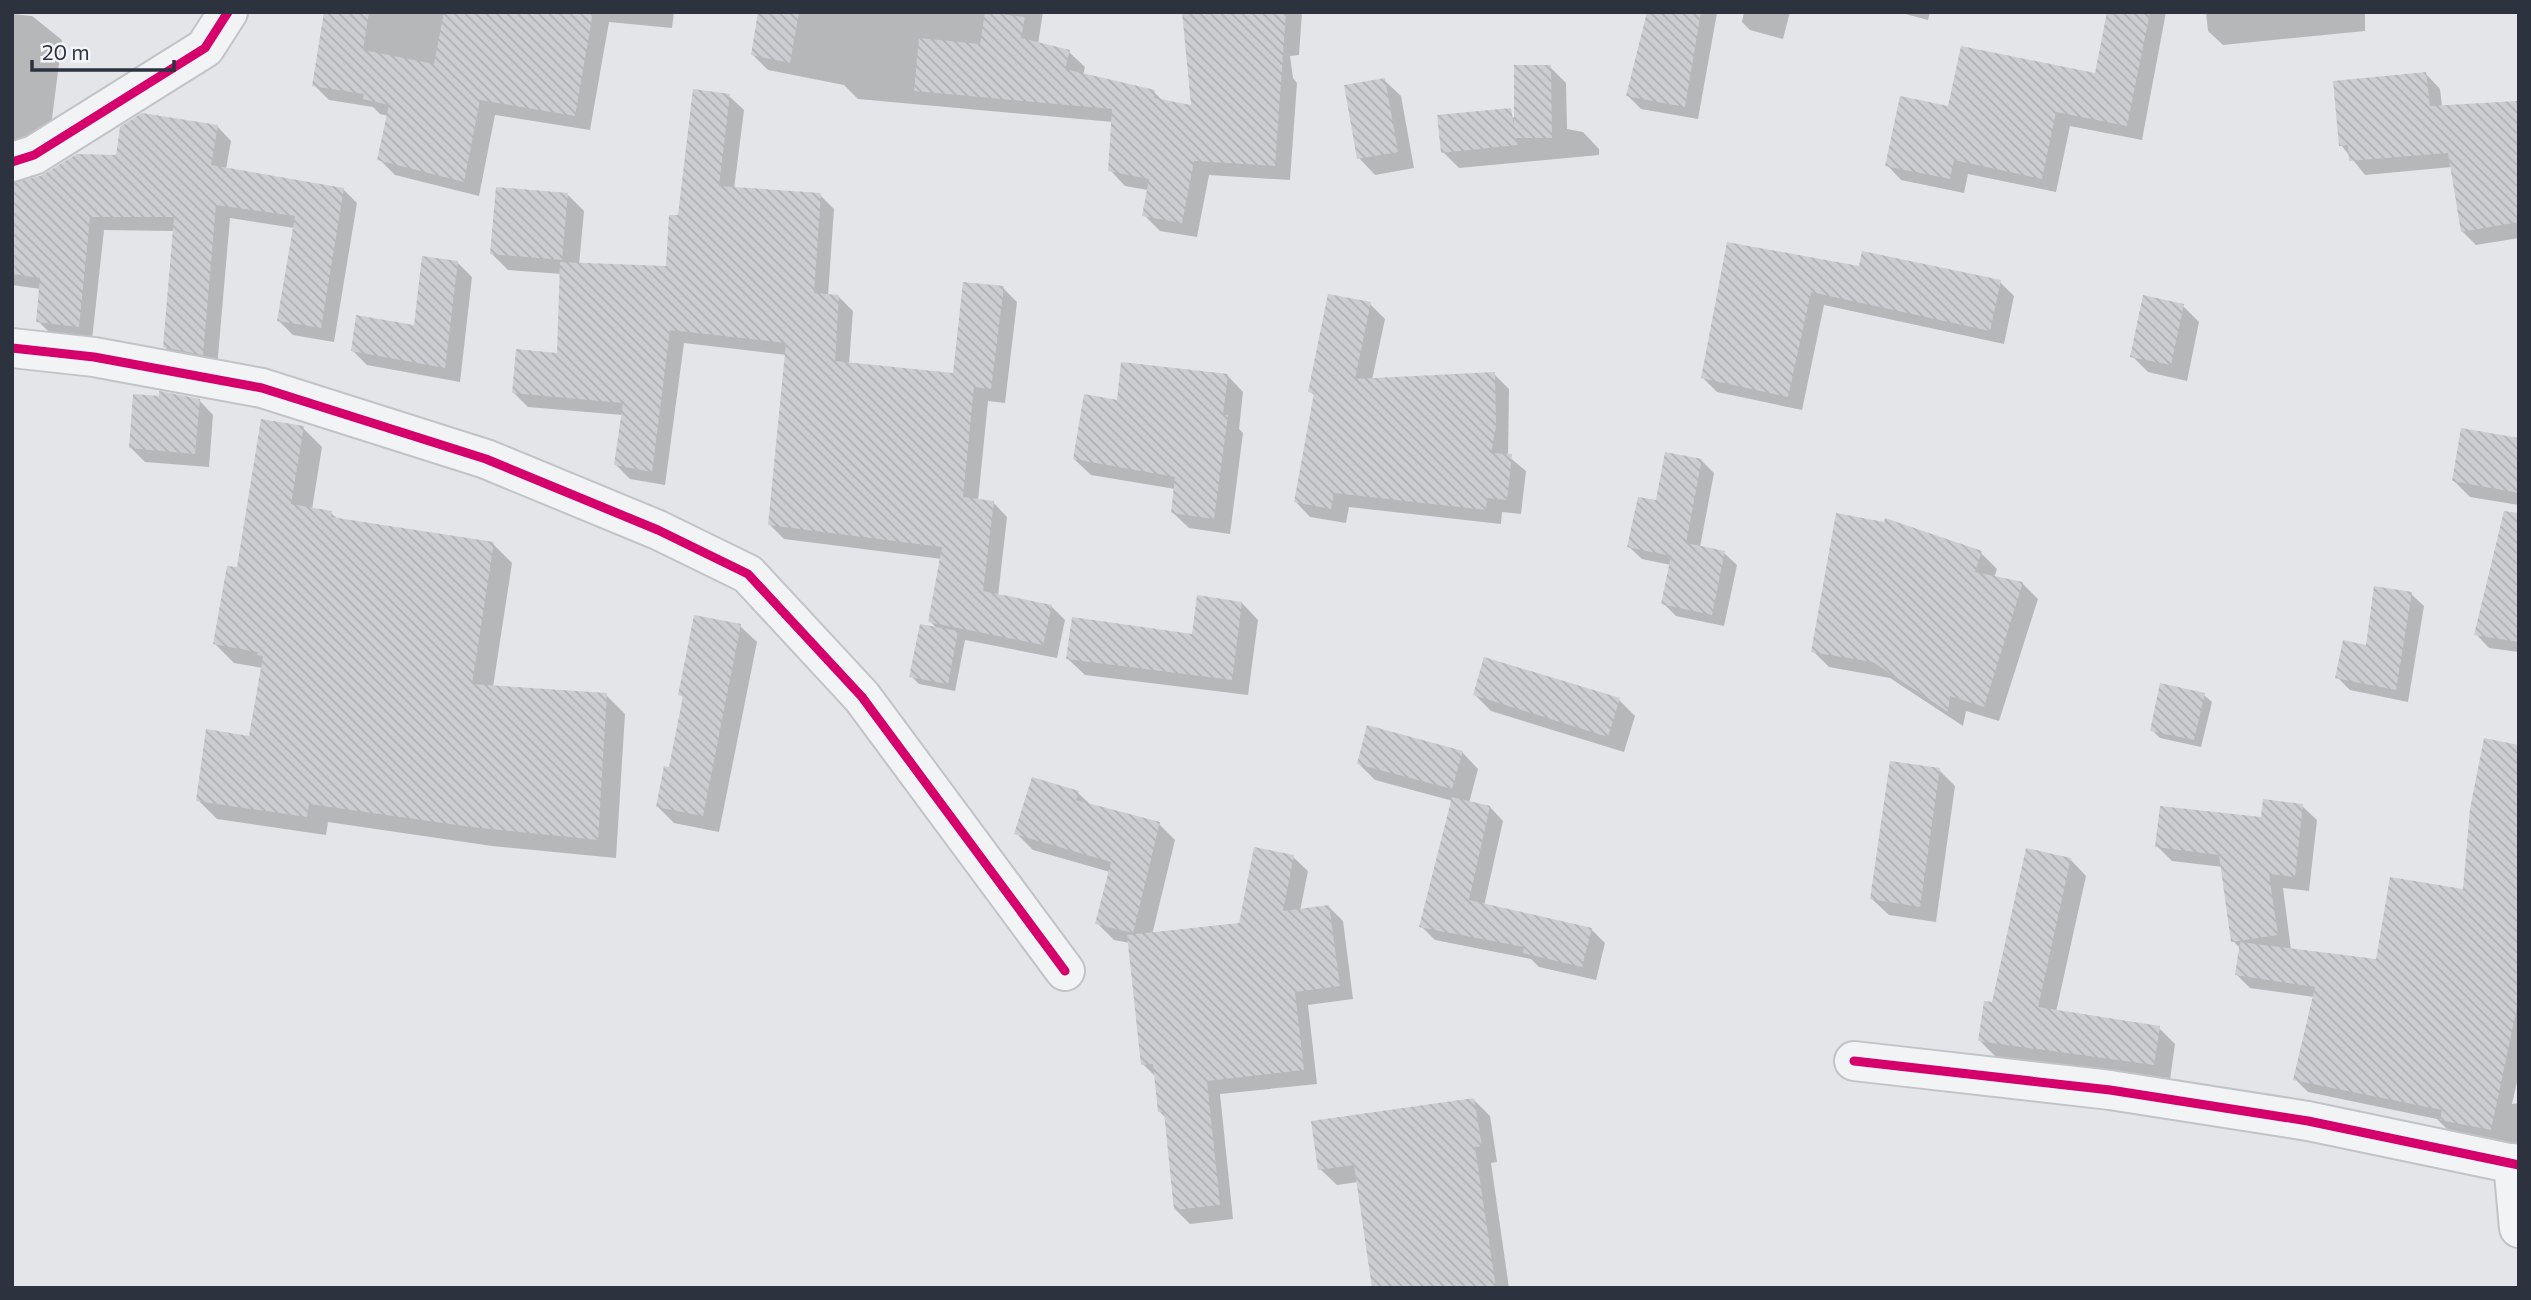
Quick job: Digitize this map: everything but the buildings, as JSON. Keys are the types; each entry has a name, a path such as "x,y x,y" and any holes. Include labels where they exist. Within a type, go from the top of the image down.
{"street":[{"path":"12,162 34,155 205,48 229,12"},
{"path":"12,348 94,357 262,388 486,459 657,530 748,574 862,697 1066,971"},
{"path":"1854,1061 2110,1090 2308,1121 2516,1164 2519,1228"}],"cycle path":[{"path":"12,162 34,155 205,48 228,12"},
{"path":"12,348 94,357 262,388 486,459 658,530 748,574 862,697 1065,971"},
{"path":"1854,1061 2110,1090 2308,1121 2519,1165"}]}
